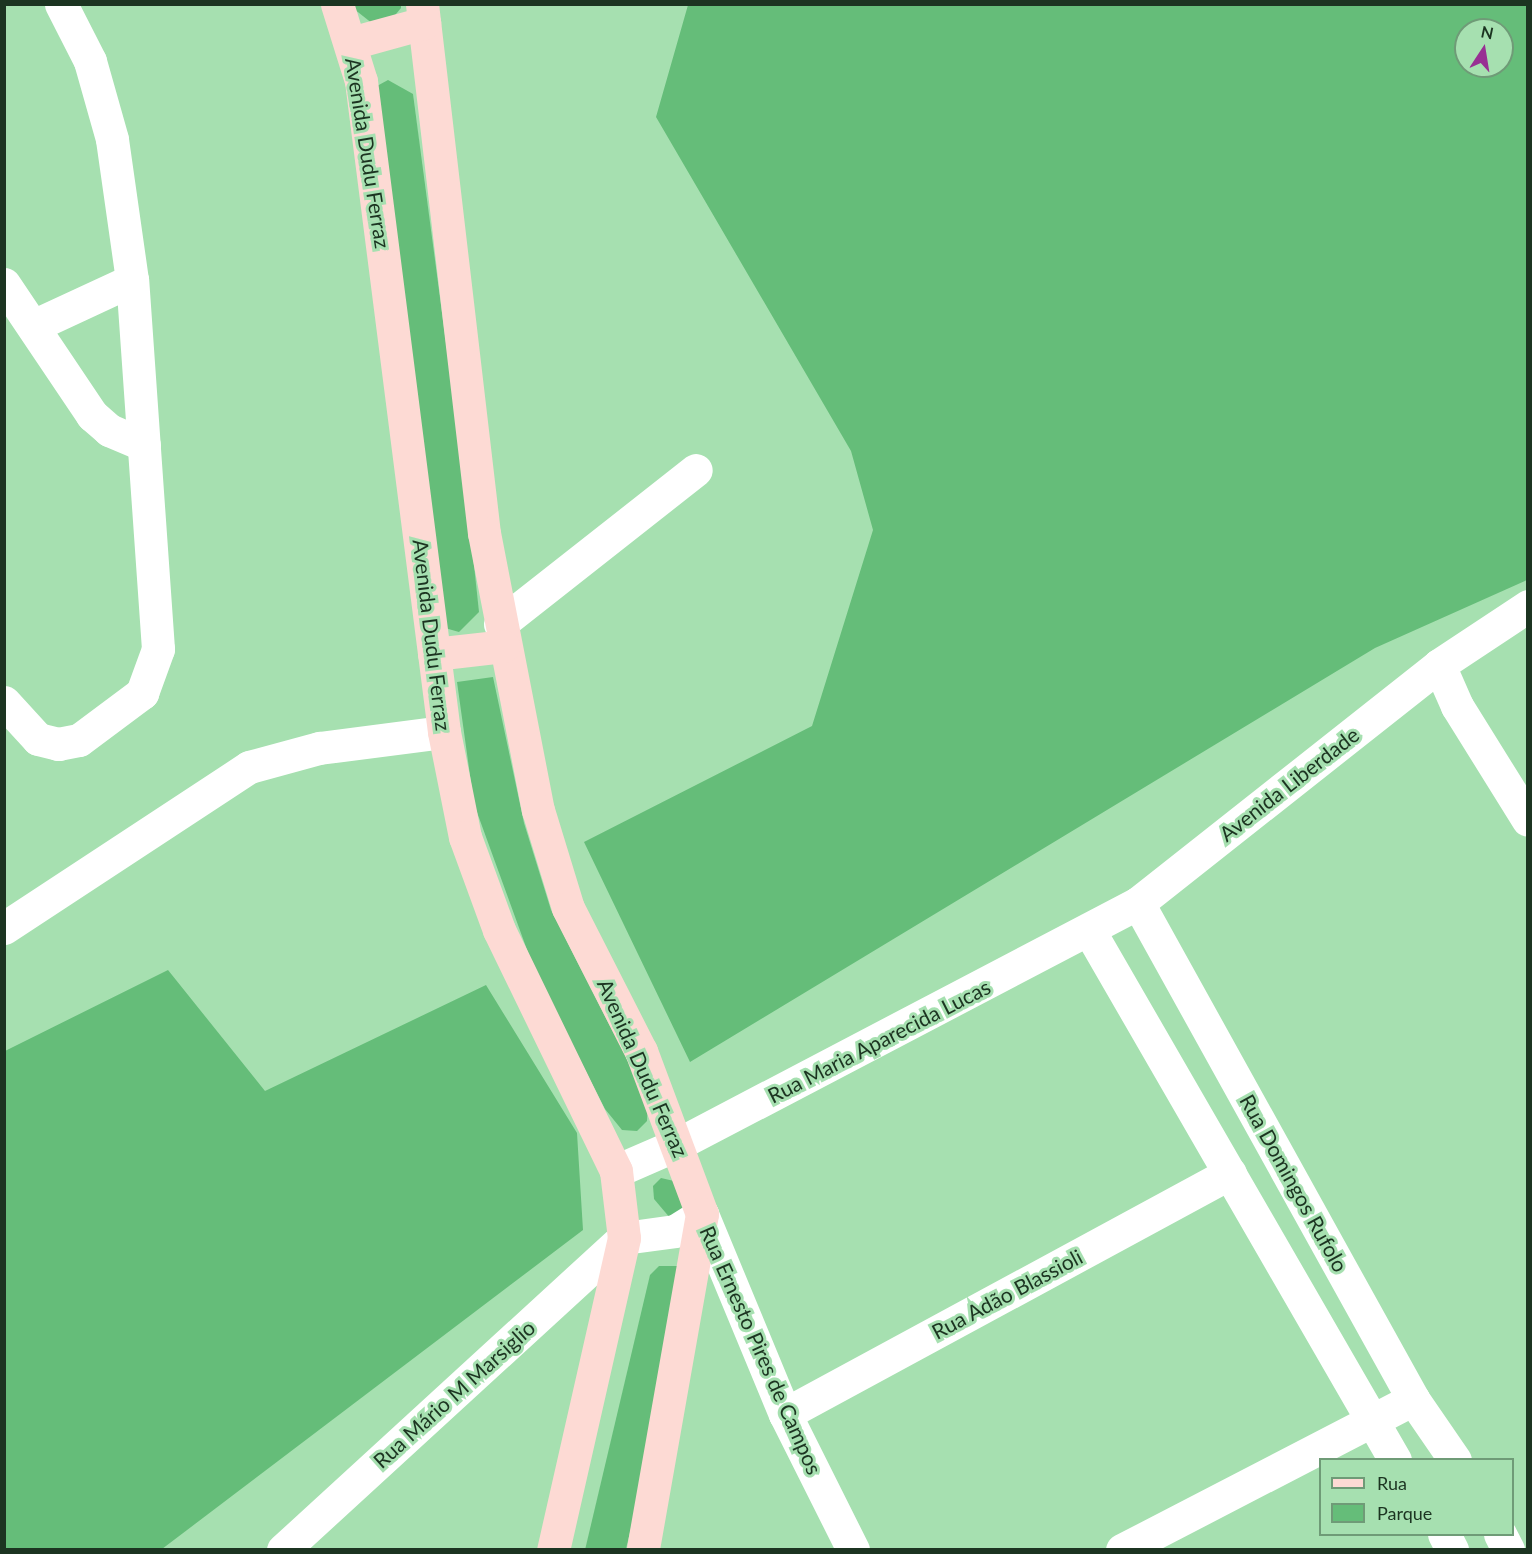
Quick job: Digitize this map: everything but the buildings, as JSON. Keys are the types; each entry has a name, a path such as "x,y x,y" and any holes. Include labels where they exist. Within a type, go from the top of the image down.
{"main road":[{"name":"Avenida Dudu Ferraz","path":"337,4 361,81 444,732 465,837 499,930 616,1171 624,1238 553,1550"},
{"name":"Avenida Dudu Ferraz","path":"424,11 502,635 538,810 568,908 640,1051 678,1144 702,1214 643,1550"},
{"path":"351,44 424,11"},
{"path":"434,654 502,635"}],"street":[{"path":"4,702 29,733 47,742 69,743 142,693 149,680 158,631 132,280 106,110 90,61 61,4"},
{"path":"33,326 132,280"},
{"path":"4,284 92,415 109,430 144,445"},
{"path":"502,635 696,470"},
{"name":"Avenida Liberdade","path":"1138,903 1450,658 1527,606"},
{"path":"1450,658 1457,706 1527,820"},
{"path":"4,928 249,767 310,750 444,732"},
{"name":"Rua Maria Aparecida Lucas","path":"616,1171 678,1144 1090,932 1138,903"},
{"name":"Rua Domingos Rufolo","path":"1138,903 1413,1399 1454,1458"},
{"path":"1090,932 1372,1424 1394,1458"},
{"name":"Rua Adão Blassioli","path":"785,1414 1230,1173"},
{"path":"624,1238 675,1231 702,1214"},
{"name":"Rua Ernesto Pires de Campos","path":"702,1214 785,1414 853,1550"},
{"name":"Rua Mário M Marsiglio","path":"284,1550 624,1238"},
{"path":"1122,1550 1372,1424 1413,1399"},
{"path":"1445,1536 1452,1550"},
{"path":"1501,1536 1508,1550"}],"green space":[{"path":"349,5 401,5 401,8 391,20 373,24"},
{"path":"688,5 1528,5 1527,580 1375,648 690,1062 584,842 812,726 873,530 851,451 656,117"},
{"path":"388,80 413,94 468,509 479,612 459,632 445,628 377,86"},
{"path":"493,677 524,823 551,910 648,1101 647,1121 637,1131 622,1130 605,1109 534,969 474,804 457,682"},
{"path":"168,970 265,1091 486,985 577,1133 583,1230 162,1549 5,1549 5,1051"},
{"path":"661,1178 674,1181 685,1206 676,1225 654,1199 653,1186"},
{"path":"659,1266 678,1266 688,1288 626,1549 585,1550 650,1275"}]}
